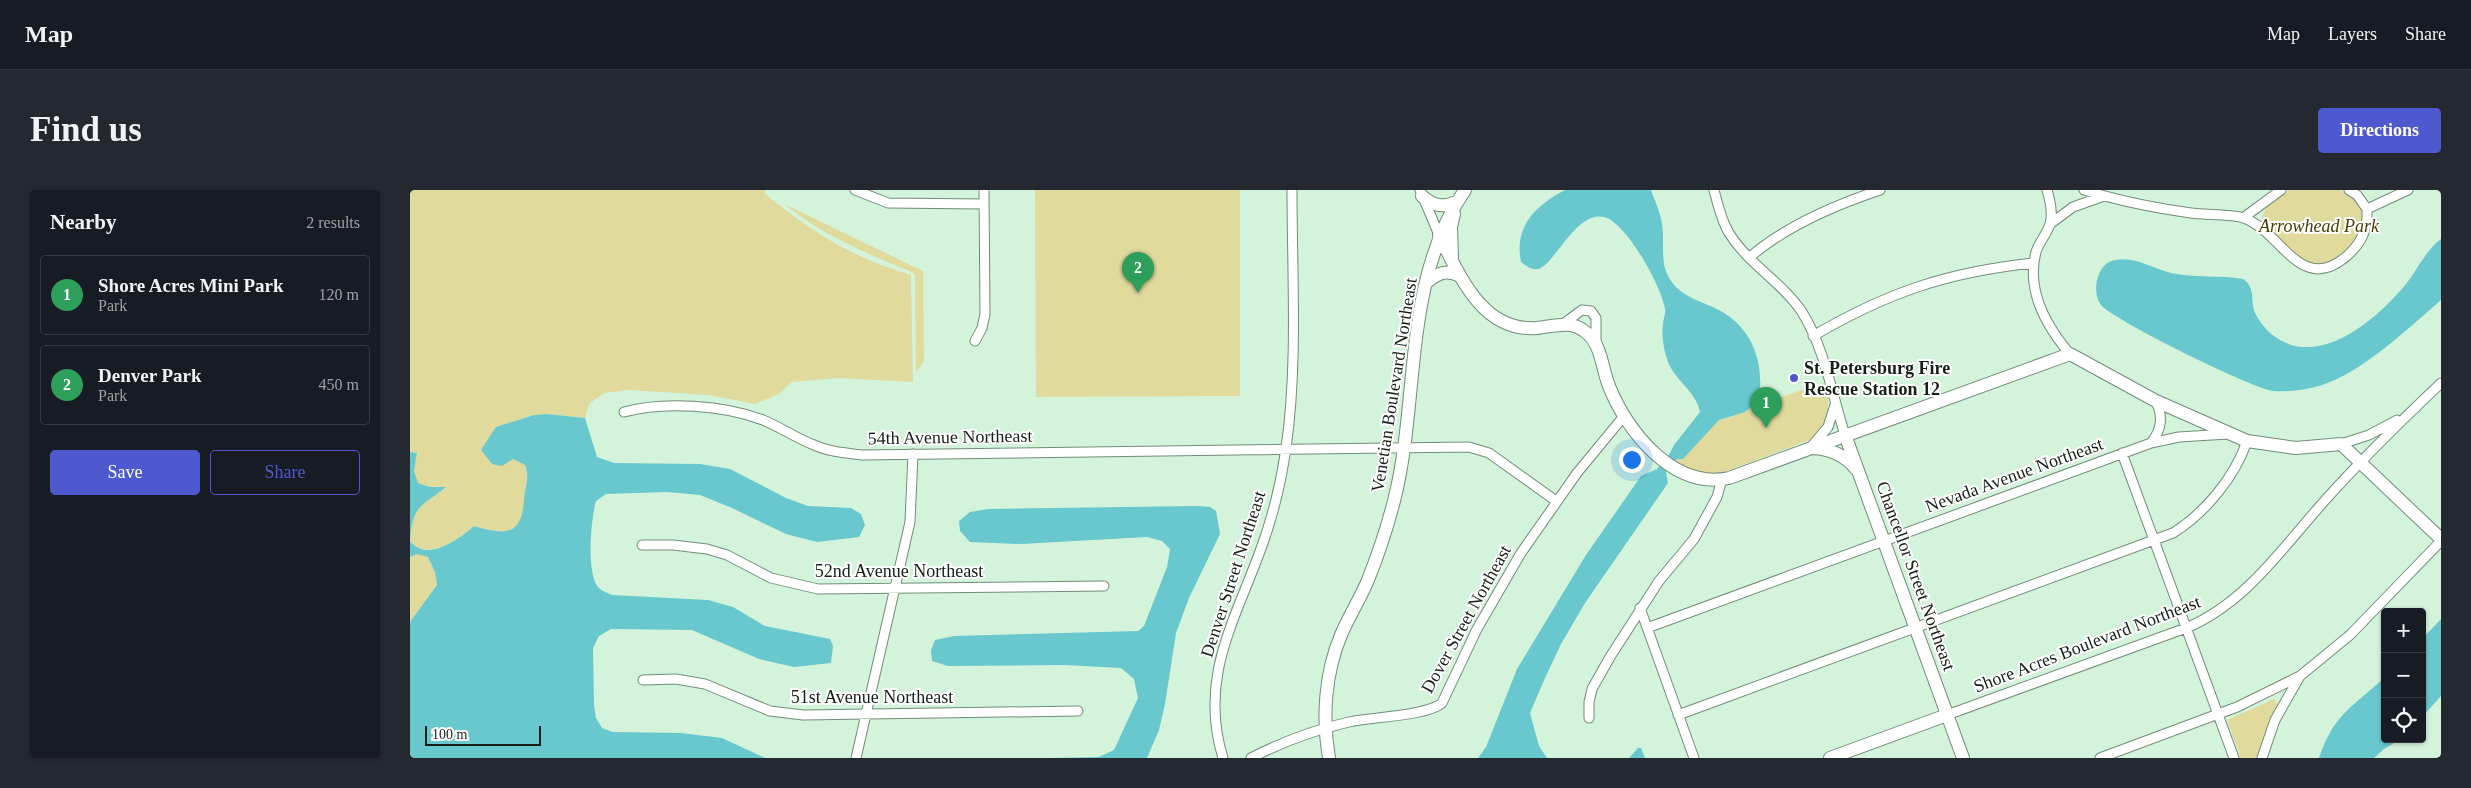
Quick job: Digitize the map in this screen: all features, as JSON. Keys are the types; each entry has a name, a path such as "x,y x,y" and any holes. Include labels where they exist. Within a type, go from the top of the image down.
{"street":[{"path":"855,190 888,203 984,204"},
{"path":"975,341 982,328 985,314 984,190"},
{"name":"Denver Street Northeast","path":"1224,758 1216,719 1219,658 1231,622 1268,530 1286,448 1292,393 1292,190"},
{"name":"Venetian Boulevard Northeast","path":"1330,758 1326,728 1328,684 1332,661 1341,635 1368,581 1394,501 1404,448 1413,361 1427,282 1438,235 1456,202 1465,190"},
{"path":"1714,190 1719,209 1729,232 1750,257 1789,294 1802,314 1813,336 1845,435"},
{"path":"1750,257 1777,237 1816,215 1880,190"},
{"path":"2047,190 2050,224 2037,251 2034,263 2035,285 2039,304 2050,326 2070,354 2156,401 2247,441 2263,445 2296,448 2341,444 2369,435 2408,414 2441,383"},
{"path":"2084,190 2159,208 2243,218 2272,238 2294,262 2302,266 2320,268 2338,263 2356,246 2367,228 2367,209 2363,202 2349,190"},
{"path":"2243,218 2281,190"},
{"path":"2367,209 2408,190"},
{"path":"1421,193 1437,205 1446,206 1456,202"},
{"path":"1421,193 1438,235 1476,301 1499,320 1528,328 1563,324 1581,329 1596,344"},
{"path":"2050,224 2073,207 2104,196"},
{"path":"1453,262 1452,227 1456,202"},
{"path":"1813,336 1866,306 1916,286 1970,272 2034,263"},
{"path":"1427,282 1441,273 1453,273 1460,276"},
{"path":"1563,324 1579,311 1591,311 1596,318 1596,344 1608,385 1624,416 1638,436 1660,456 1692,477 1711,480 1722,479 2070,354"},
{"path":"2151,443 2158,435 2161,422 2156,401"},
{"path":"1810,448 1828,427 1835,402"},
{"name":"54th Avenue Northeast","path":"624,412 639,408 713,407 729,409 765,421 827,450 862,454 1460,447 1483,450 1556,501"},
{"name":"Shore Acres Boulevard Northeast","path":"1830,758 2186,628 2218,612 2248,587 2408,414"},
{"name":"Dover Street Northeast","path":"1251,758 1270,748 1326,728 1379,716 1431,710 1442,703 1460,663 1499,589 1556,501 1624,416"},
{"name":"Nevada Avenue Northeast","path":"1647,628 2151,443 2179,437 2228,434"},
{"name":"Chancellor Street Northeast","path":"1845,435 1963,758"},
{"path":"1678,715 2154,541 2184,525 2212,498 2238,462 2247,441"},
{"path":"2100,758 2218,715 2300,676 2350,636 2441,540 2341,444"},
{"path":"1810,448 1840,454 1859,472"},
{"path":"2122,453 2234,758"},
{"path":"856,758 911,516 913,454"},
{"path":"1589,718 1589,702 1592,689 1640,608 1694,539 1717,497 1722,479"},
{"name":"52nd Avenue Northeast","path":"642,545 674,544 707,549 727,555 771,578 801,587 839,590 1104,586"},
{"path":"1640,608 1694,758"},
{"path":"2262,758 2268,736 2281,707 2300,676"},
{"name":"51st Avenue Northeast","path":"643,680 676,679 705,684 722,689 758,706 784,714 866,715 1078,711"}],"green space":[{"path":"410,190 765,190 765,194 788,212 847,250 872,262 911,275 913,382 839,378 791,382 779,394 755,404 709,395 630,390 604,393 589,404 585,418 547,414 534,415 496,427 513,459 525,465 527,482 520,521 516,527 503,531 474,526 460,537 443,546 434,549 417,547 410,541 413,520 419,508 446,487 430,487 418,483 414,471 417,453 410,452"},
{"path":"1035,190 1240,190 1240,396 1036,397"},
{"name":"Arrowhead Park","path":"2289,190 2339,190 2353,198 2362,210 2363,223 2359,236 2350,248 2338,257 2325,263 2311,264 2298,258 2266,225 2262,218 2266,208"},
{"path":"784,204 923,271 924,361 916,372 915,276 912,272 861,251 830,235"},
{"path":"1824,383 1828,398 1827,412 1823,425 1815,438 1716,475 1702,474 1675,462 1719,420 1745,412 1759,400 1774,399"},
{"path":"417,553 428,557 435,572 437,585 410,622 410,557"},
{"path":"2274,699 2278,705 2264,737 2258,758 2241,758 2227,720"}],"water":[{"path":"1565,190 1651,190 1661,219 1663,255 1668,276 1679,290 1693,299 1724,313 1743,330 1755,351 1758,363 1760,375 1759,400 1745,412 1719,420 1683,459 1677,459 1666,472 1668,483 1585,603 1561,644 1530,713 1539,746 1547,758 1478,758 1486,747 1517,669 1586,555 1641,476 1657,469 1700,412 1695,399 1671,369 1668,362 1662,333 1665,309 1657,286 1642,257 1613,221 1604,217 1594,217 1584,222 1566,239 1551,259 1538,269 1531,268 1521,262 1521,238 1529,218 1544,203"},
{"path":"2441,239 2441,300 2369,360 2337,379 2304,389 2273,391 2239,379 2155,338 2111,313 2101,305 2097,295 2096,288 2101,270 2109,262 2125,259 2180,275 2243,279 2250,286 2255,313 2269,331 2274,336 2292,345 2310,347 2329,343 2347,336 2380,311 2406,284 2426,255"},
{"path":"547,414 585,418 597,457 614,463 700,464 730,469 786,498 808,506 851,508 861,514 865,525 859,537 817,542 786,534 700,495 667,492 606,494 596,501 591,533 591,558 594,580 603,591 612,595 708,600 733,607 765,626 830,639 833,646 831,663 794,667 759,659 692,630 611,629 599,636 593,648 594,705 596,718 602,728 613,732 681,733 722,738 765,758 410,758 410,622 437,585 435,572 428,557 417,554 410,557 410,541 417,547 425,550 434,549 452,542 474,526 495,531 510,530 515,527 520,521 523,511 527,478 525,465 513,459 502,466 492,464 481,450 496,427 534,415"},
{"path":"410,452 417,453 414,471 418,483 430,487 446,487 419,508 413,520 410,541"},
{"path":"1210,507 1216,511 1220,534 1189,598 1176,633 1159,730 1147,758 1052,758 1099,757 1114,750 1138,698 1134,679 1121,668 1064,665 948,666 932,661 931,650 935,640 954,636 1138,631 1144,626 1167,567 1170,549 1162,541 1147,537 1021,544 970,542 960,531 959,521 970,512 988,509"},
{"path":"2441,619 2441,696 2426,713 2426,653 2426,635"},
{"path":"2381,680 2381,743 2394,743 2374,758 2319,758 2331,731 2354,704"},
{"path":"1638,748 1641,748 1645,758 1629,758"}],"place":[{"name":"Denver Park","path":"1138,293"},
{"name":"St. Petersburg Fire Rescue Station 12","path":"1794,378"},
{"name":"Shore Acres Mini Park","path":"1766,428"}]}
